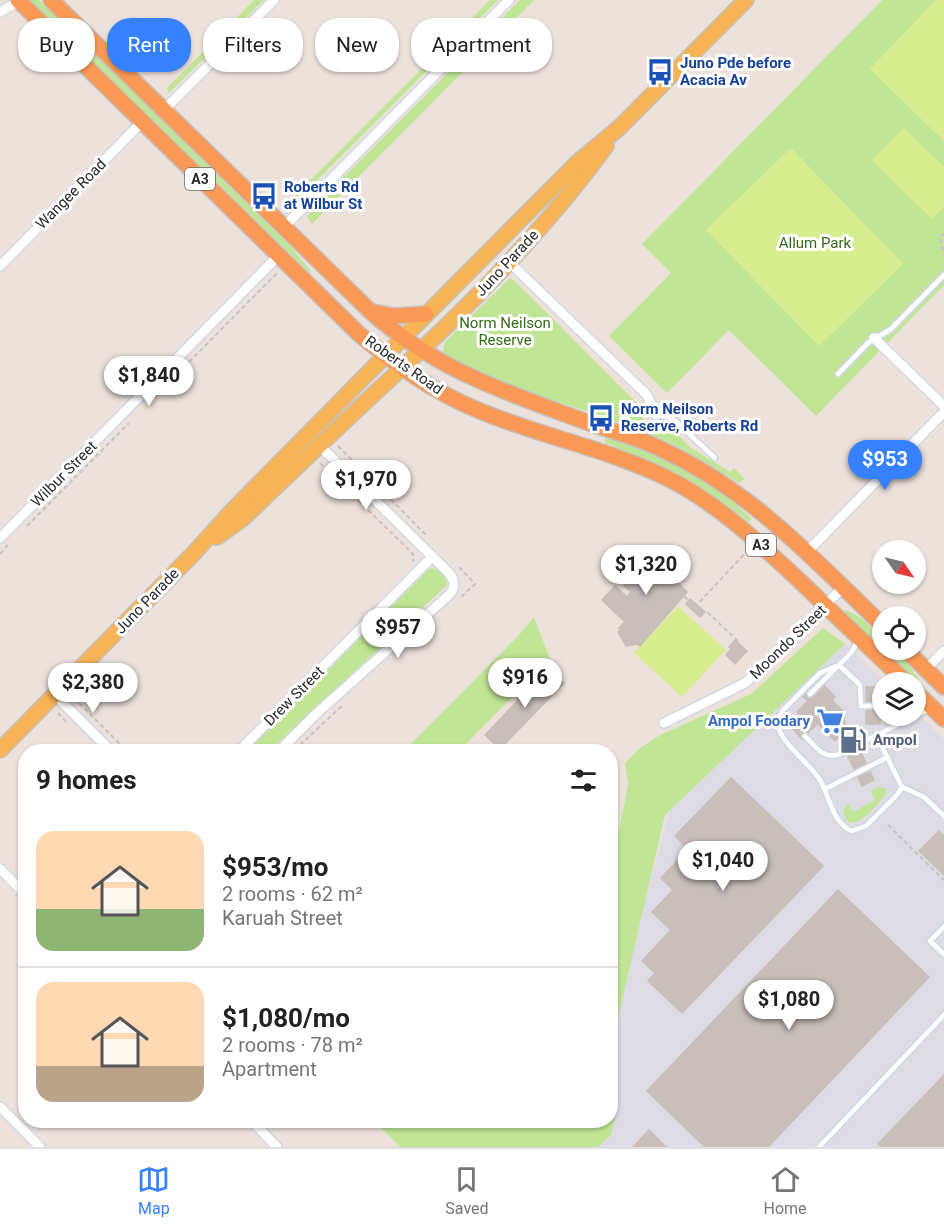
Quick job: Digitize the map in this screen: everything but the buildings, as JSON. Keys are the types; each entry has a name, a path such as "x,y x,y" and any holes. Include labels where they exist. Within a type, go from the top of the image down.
{"highway":[{"name":"Roberts Road","path":"18,0 359,334 385,355 434,389 475,409 625,460 669,480 709,503 732,520 896,672"},
{"name":"Roberts Road","path":"51,0 370,311 402,339 486,385 663,450 710,475 742,497 807,552 872,615"},
{"path":"370,311 384,315 426,314"},
{"path":"917,660 944,687"},
{"path":"926,701 944,719"}],"main road":[{"name":"Juno Parade","path":"0,750 385,355 577,163 620,127 746,0"},
{"name":"Juno Parade","path":"193,554 242,519 421,351 509,262 588,171 620,127"}],"street":[{"path":"0,12 18,0"},
{"path":"164,110 274,0"},
{"path":"284,227 509,0"},
{"name":"Wangee Road","path":"0,266 142,122"},
{"name":"Wilbur Street","path":"0,538 279,255"},
{"path":"509,262 646,395 656,415"},
{"path":"874,338 944,406"},
{"path":"807,552 944,412"},
{"path":"320,446 432,557"},
{"name":"Drew Street","path":"246,744 432,557 452,577 454,581 452,591 286,744"},
{"name":"Moondo Street","path":"664,723 745,683 843,587"},
{"path":"926,669 944,651"},
{"path":"55,695 104,744"},
{"path":"0,869 18,887"},
{"path":"0,1107 18,1125"},
{"path":"21,1128 40,1147"},
{"path":"259,1128 277,1147"}],"lane":[{"path":"838,374 874,338 891,328 944,275"},
{"path":"656,415 672,418 715,458"},
{"path":"810,694 851,653 860,637"},
{"path":"839,665 860,686 861,706 872,706"},
{"path":"839,665 820,674 782,711 777,724 783,736 818,776 840,824 852,831 866,826 902,787"},
{"path":"926,710 932,707"},
{"path":"805,736 822,753 831,756 894,726"},
{"path":"876,735 902,787 924,797 944,816"},
{"path":"825,789 888,757"},
{"path":"944,927 930,941 944,954"},
{"path":"819,1147 944,1015"}],"path":[{"path":"944,233 940,238 944,255"},
{"path":"188,363 278,272"},
{"path":"23,530 132,420"},
{"path":"320,463 413,554 413,562"},
{"path":"0,554 15,538"},
{"path":"695,607 749,549"},
{"path":"684,596 701,612 706,611 738,641"},
{"path":"77,697 76,700 120,744"},
{"path":"888,825 944,880"}],"shaded area":[{"path":"845,644 874,672 872,672 872,726 926,726 926,722 944,739 944,1147 576,1147 600,1128 618,1128 618,1001 670,809"}],"green space":[{"path":"30,0 39,0 57,18 48,18"},
{"path":"254,0 264,0 246,18 236,18"},
{"path":"490,0 498,0 480,18 472,18"},
{"path":"520,0 534,0 516,18 502,18"},
{"name":"Allum Park","path":"882,0 944,0 944,285 816,416 729,330 667,393 609,336 671,273 642,244"},
{"path":"936,0 944,0 944,141 870,69"},
{"path":"203,52 203,60 191,71 191,64"},
{"path":"95,55 107,67 107,72 112,72 291,247 311,271 310,273 95,63"},
{"path":"183,72 190,72 169,93 167,88"},
{"path":"418,72 426,72 289,208 286,205"},
{"path":"448,72 463,72 312,224 307,217 312,209"},
{"path":"904,128 944,167 944,207 932,219 872,160"},
{"path":"791,148 903,264 819,346 706,230"},
{"name":"Norm Neilson Reserve","path":"510,278 631,397 641,409 647,426 657,429 668,424 691,448 730,472 734,468 745,479 739,483 659,438 491,377 443,352 445,342"},
{"path":"606,437 690,472 721,492 752,519 749,522 696,485 604,442"},
{"path":"430,568 442,573 447,585 277,744 252,744"},
{"path":"678,606 726,650 682,697 634,653"},
{"path":"846,610 861,618 872,628 872,639 844,612"},
{"path":"534,617 550,659 466,744 411,744"},
{"path":"823,628 845,644 665,815 618,1018 618,837 628,784 625,763 640,748 660,735 751,694"},
{"path":"895,660 904,660 914,672 907,672"},
{"path":"878,787 885,788 886,794 864,818 851,822 846,819 843,811 848,803 853,812 875,800 871,791"},
{"path":"381,1128 613,1128 611,1135 598,1147 400,1147"}],"place":[{"name":"Juno Pde before Acacia Av","path":"660,72"},
{"name":"Roberts Rd at Wilbur St","path":"264,196"},
{"name":"Norm Neilson Reserve, Roberts Rd","path":"601,418"},
{"name":"Ampol Foodary","path":"830,721"},
{"name":"Ampol","path":"853,740"}]}
